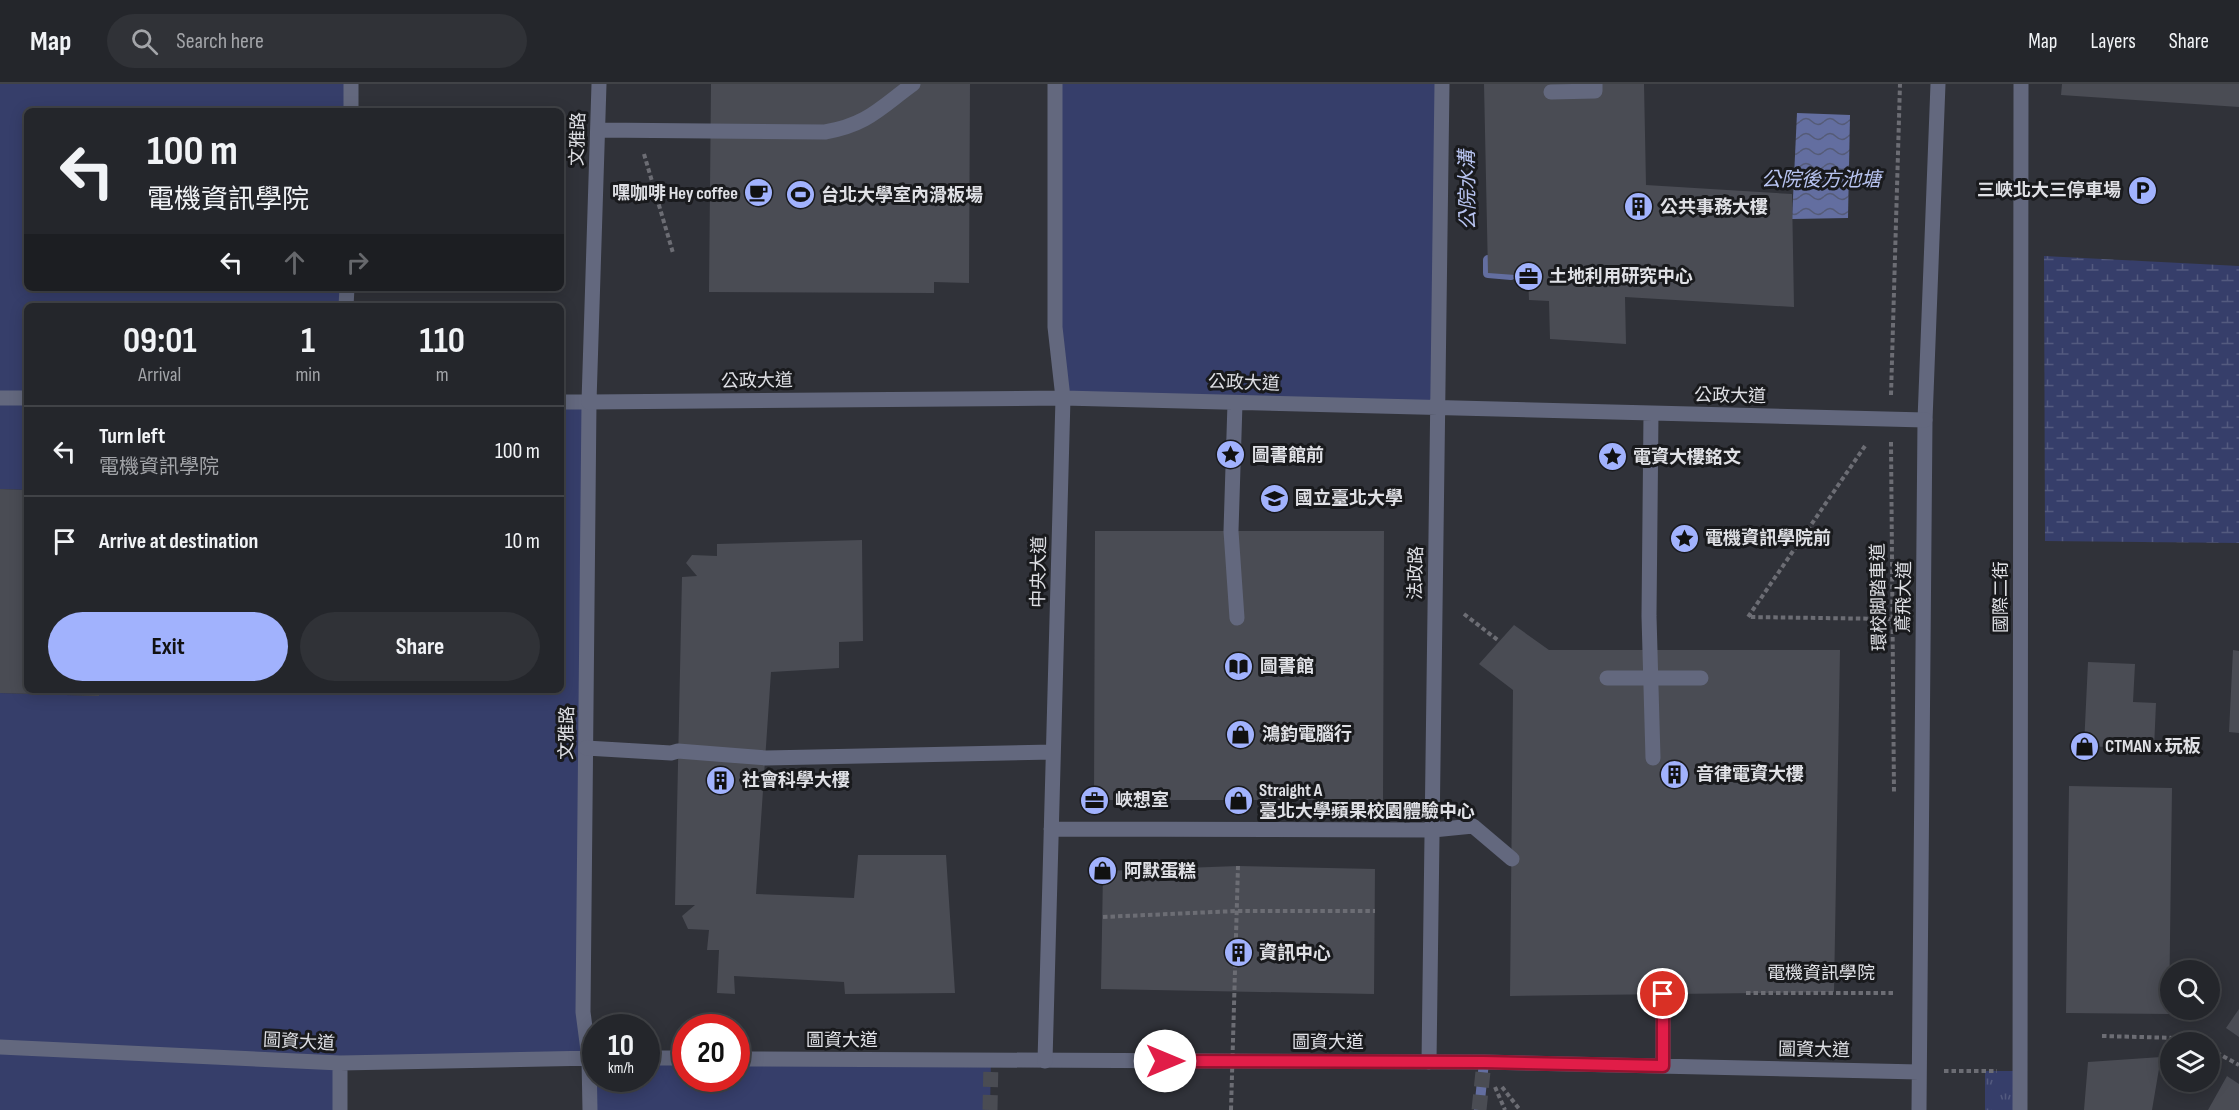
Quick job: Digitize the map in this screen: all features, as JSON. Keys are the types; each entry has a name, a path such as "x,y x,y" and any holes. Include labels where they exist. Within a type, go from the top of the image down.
{"street":[{"path":"351,84 351,108"},
{"name":"文雅路","path":"583,1014 589,402 599,84"},
{"path":"598,130 825,132 848,128 865,121 913,84"},
{"name":"中央大道","path":"1044,1061 1063,398 1054,327 1055,84"},
{"name":"法政路","path":"1430,1062 1442,84"},
{"path":"1551,92 1594,91 1595,84"},
{"name":"鳶飛大道","path":"1918,1110 1925,420 1938,84"},
{"name":"國際二街","path":"2020,1110 2021,84"},
{"path":"0,398 24,398"},
{"name":"公政大道","path":"564,402 1063,398 1925,420"},
{"path":"1235,403 1231,531 1237,618"},
{"path":"1651,413 1650,679 1653,758"},
{"path":"1607,678 1701,678"},
{"path":"586,748 671,753 678,751 766,758 1053,752"},
{"path":"1051,829 1432,830 1473,826 1512,859"},
{"path":"1663,994 1663,1066"},
{"name":"圖資大道","path":"0,1047 340,1064 582,1058"},
{"name":"圖資大道","path":"750,1059 1430,1062 1919,1072"},
{"path":"340,1064 340,1110"},
{"name":"文雅路","path":"590,1110 591,1092"}],"path":[{"name":"環校脚踏車道","path":"1894,806 1890,419 1900,84"},
{"path":"638,131 673,254"},
{"path":"1865,446 1748,617 1892,619 1923,617"},
{"path":"1464,614 1499,641"},
{"path":"1231,1110 1238,866"},
{"path":"1103,917 1236,910 1375,912"},
{"path":"1896,981 1897,1004"},
{"name":"電機資訊學院","path":"1746,993 1896,993"},
{"path":"2102,1036 2160,1038"},
{"path":"2220,1055 2239,1065"},
{"path":"1919,1072 2020,1071"}],"green space":[{"path":"0,84 351,84 351,108 24,108 24,291 347,291 346,303 24,303 24,490 0,489"},
{"path":"1055,84 1442,84 1437,408 1063,398"},
{"path":"2044,256 2239,266 2239,543 2045,541"},
{"path":"564,402 589,402 582,1058 340,1063 340,1110 0,1110 0,693 99,696 100,693 564,693"},
{"path":"660,1058 672,1058 672,1092 750,1092 750,1059 991,1060 990,1110 590,1110 590,1092 660,1092"},
{"path":"1985,1071 2020,1071 2020,1110 1985,1110"}],"water":[{"name":"公院後方池塘","path":"1797,113 1850,115 1848,218 1792,219"}],"building":[{"path":"711,84 970,84 969,283 934,282 934,293 709,292"},
{"name":"公共事務大樓","path":"1484,84 1644,84 1646,185 1792,194 1794,307 1625,297 1626,344 1550,339 1549,301 1529,300 1528,276 1488,273"},
{"path":"2062,84 2239,84 2239,107 2061,95"},
{"path":"0,489 24,490 24,693 100,693 99,696 0,693"},
{"name":"圖書館","path":"1095,531 1384,531 1383,800 1094,800"},
{"name":"社會科學大樓","path":"862,540 863,641 839,642 839,668 771,672 756,894 854,898 858,855 946,855 955,993 845,994 844,982 734,976 735,994 717,993 719,950 707,950 709,930 688,929 682,916 695,905 675,905 682,577 697,576 686,563 692,555 717,556 717,544"},
{"name":"音律電資大樓","path":"1514,625 1549,650 1840,650 1834,992 1510,996 1513,690 1479,664"},
{"path":"2233,650 2239,651 2239,733 2229,732"},
{"path":"2088,662 2135,664 2133,702 2156,703 2154,749 2084,746"},
{"path":"2069,786 2172,788 2170,960 2160,960 2160,1014 2066,1013"},
{"name":"資訊中心","path":"1238,866 1375,869 1374,994 1101,989 1103,871"},
{"path":"2239,1009 2239,1037 2226,1028"},
{"path":"2160,1057 2152,1110 2084,1110 2088,1062"},
{"path":"2227,1076 2239,1084 2239,1110 2208,1110"}],"waterway":[{"name":"公院水溝","path":"1488,260 1488,273 1511,275"},
{"path":"1479,1110 1484,1062"}],"tunnel":[{"path":"990,1110 991,1060"},
{"path":"1479,1110 1484,1062"}],"place":[{"name":"三峽北大三停車場","path":"2142,190"},
{"name":"嘿咖啡 Hey coffee","path":"759,193"},
{"name":"台北大學室內滑板場","path":"800,195"},
{"name":"公共事務大樓","path":"1639,207"},
{"name":"土地利用研究中心","path":"1528,276"},
{"name":"圖書館前","path":"1231,455"},
{"name":"電資大樓銘文","path":"1612,457"},
{"name":"國立臺北大學","path":"1274,498"},
{"name":"電機資訊學院前","path":"1684,538"},
{"name":"圖書館","path":"1239,666"},
{"name":"鴻鈞電腦行","path":"1241,734"},
{"name":"CTMAN x 玩板","path":"2084,746"},
{"name":"音律電資大樓","path":"1675,774"},
{"name":"社會科學大樓","path":"721,780"},
{"name":"峽想室","path":"1094,800"},
{"name":"Straight A 臺北大學蘋果校園體驗中心","path":"1238,800"},
{"name":"阿默蛋糕","path":"1103,871"},
{"name":"資訊中心","path":"1238,953"}],"route":[{"path":"1165,1061 1484,1062 1663,1066 1663,994"}]}
